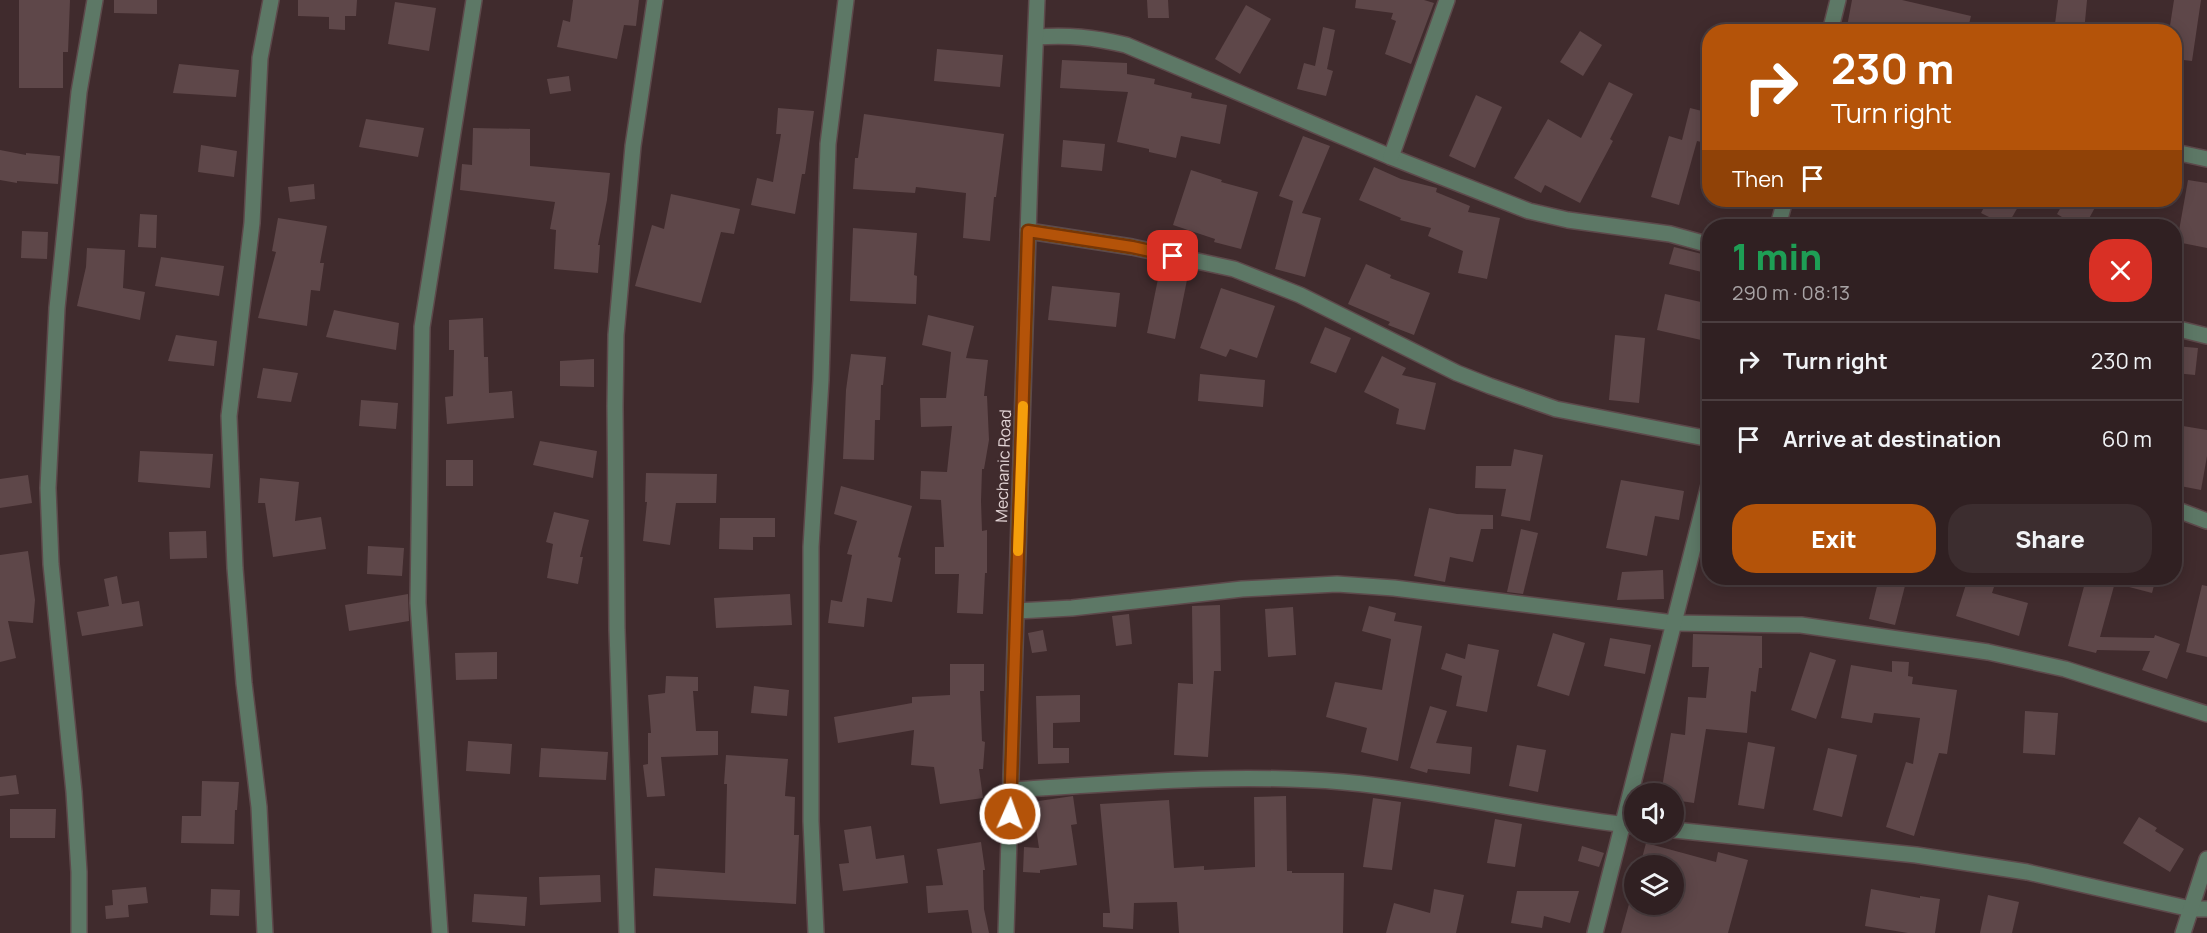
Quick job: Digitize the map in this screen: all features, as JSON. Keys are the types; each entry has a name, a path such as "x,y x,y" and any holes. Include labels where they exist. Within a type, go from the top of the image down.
{"street":[{"path":"79,933 79,872 74,792 51,564 48,488 57,308 79,92 95,0"},
{"path":"265,933 259,807 244,683 235,568 229,416 252,223 260,58 271,0"},
{"path":"440,933 418,603 422,327 474,0"},
{"path":"627,933 617,630 616,335 633,146 655,0"},
{"path":"816,933 811,821 812,547 821,380 828,144 846,0"},
{"name":"Mechanic Road","path":"1006,933 1037,0"},
{"path":"1391,157 1447,0"},
{"path":"1832,24 1838,0"},
{"path":"1036,37 1073,35 1095,37 1126,45 1391,157 1547,216 1670,234 1702,243"},
{"path":"2182,154 2207,159"},
{"path":"1028,231 1132,247 1234,269 1300,295 1457,374 1556,410 1702,437"},
{"path":"2182,330 2207,336"},
{"path":"2182,512 2207,521"},
{"path":"1638,783 1674,623 1702,513"},
{"path":"1017,611 1072,608 1242,589 1337,584 1394,588 1674,623 1801,625 1988,652 2065,669 2207,714"},
{"path":"1011,790 1212,778 1281,778 1406,789 1624,824"},
{"path":"1684,831 1916,855 2016,870 2199,909"},
{"path":"1595,933 1624,841"},
{"path":"2183,933 2199,909 2207,859"}],"building":[{"path":"19,0 70,0 68,52 63,52 63,88 19,88"},
{"path":"114,0 157,0 157,14 114,13"},
{"path":"298,0 357,0 356,16 345,16 345,30 329,29 329,17 298,16"},
{"path":"573,0 639,0 636,26 624,25 617,59 557,47 563,20 570,22"},
{"path":"1147,0 1168,0 1169,18 1148,18"},
{"path":"1356,0 1424,0 1434,3 1411,64 1385,54 1396,21 1391,19 1393,13 1355,8"},
{"path":"1852,0 1902,0 1971,16 1969,24 1848,24"},
{"path":"2058,0 2087,0 2085,24 2055,24"},
{"path":"2174,0 2201,0 2192,61 2182,60 2182,24 2170,24"},
{"path":"395,2 436,8 429,51 388,44"},
{"path":"1246,5 1271,19 1240,74 1215,59"},
{"path":"1323,27 1335,30 1327,69 1333,71 1326,96 1297,89 1304,63 1315,66"},
{"path":"1580,31 1602,45 1583,76 1560,62"},
{"path":"937,49 1003,55 1000,87 934,81"},
{"path":"1062,60 1127,63 1127,74 1155,79 1154,84 1192,93 1191,98 1227,105 1220,144 1181,136 1176,158 1117,142 1128,92 1060,88"},
{"path":"179,64 239,70 236,97 173,93"},
{"path":"569,76 571,91 550,94 547,79"},
{"path":"1609,82 1633,94 1610,139 1613,141 1580,203 1545,185 1541,193 1514,178 1548,119 1581,138"},
{"path":"1476,95 1502,107 1475,168 1449,156"},
{"path":"778,108 814,111 805,174 802,174 795,214 751,205 757,178 773,182 781,134 776,134"},
{"path":"1690,108 1702,111 1702,142 1697,141 1679,205 1651,197 1669,136 1682,140"},
{"path":"864,114 1004,134 990,241 963,238 966,193 916,187 915,193 853,189 855,158 858,158"},
{"path":"366,119 424,128 418,157 359,147"},
{"path":"473,128 530,129 530,166 610,173 598,245 600,245 598,273 554,269 556,230 550,229 555,202 460,190 462,164 472,165"},
{"path":"1303,136 1330,146 1302,213 1321,218 1305,277 1275,269 1293,201 1279,196"},
{"path":"1063,140 1105,144 1102,171 1061,167"},
{"path":"201,145 237,151 234,177 198,172"},
{"path":"0,150 26,155 26,153 60,156 58,184 17,181 17,183 0,180"},
{"path":"1374,167 1401,179 1437,188 1436,192 1470,206 1468,212 1500,218 1487,279 1458,273 1463,251 1428,236 1431,228 1400,220 1401,218 1359,200"},
{"path":"1191,170 1222,180 1221,182 1258,192 1241,249 1214,242 1215,239 1173,225"},
{"path":"2188,180 2207,183 2207,248 2182,243 2181,219"},
{"path":"314,184 315,199 290,202 288,187"},
{"path":"671,194 740,209 734,234 721,232 701,303 635,286 652,225 664,229"},
{"path":"1984,207 2018,207 2011,219 1993,219 1981,213"},
{"path":"2061,207 2095,207 2089,219 2061,219 2062,217 2057,214"},
{"path":"140,214 157,215 156,248 138,247"},
{"path":"278,218 327,226 320,263 324,263 320,291 311,290 307,326 258,318 276,252 272,251"},
{"path":"853,228 917,233 914,275 917,276 916,304 850,301"},
{"path":"22,231 48,232 47,259 21,258"},
{"path":"1674,247 1702,254 1702,272 1669,264"},
{"path":"87,248 125,250 123,288 145,292 140,320 77,306 86,267"},
{"path":"161,257 224,266 219,296 155,286"},
{"path":"1366,264 1391,275 1390,278 1430,293 1414,335 1388,325 1390,322 1348,304"},
{"path":"1160,269 1188,275 1175,339 1147,333"},
{"path":"1052,286 1120,293 1116,327 1048,320"},
{"path":"1221,288 1275,306 1257,358 1230,349 1226,357 1200,348"},
{"path":"1665,294 1702,302 1702,340 1657,330"},
{"path":"334,310 399,323 396,350 326,337"},
{"path":"928,315 974,326 966,358 988,360 984,396 987,396 989,440 984,469 982,469 981,501 982,531 987,530 987,573 985,573 983,614 957,613 959,574 935,574 935,547 944,547 941,500 920,499 921,471 947,472 952,426 921,427 920,398 946,398 951,352 922,345"},
{"path":"483,318 484,357 488,357 489,393 512,391 514,418 447,424 445,397 453,396 454,350 449,350 449,320"},
{"path":"1325,327 1351,338 1336,373 1310,363"},
{"path":"176,335 217,341 214,366 168,361"},
{"path":"1615,335 1645,338 1639,403 1609,400"},
{"path":"2182,347 2198,348 2195,375 2182,374"},
{"path":"851,354 886,357 883,385 881,385 880,420 875,420 874,460 843,459 846,390"},
{"path":"1382,356 1406,368 1402,375 1436,383 1425,430 1396,424 1399,409 1364,392"},
{"path":"594,359 594,387 560,386 560,361"},
{"path":"263,368 298,373 291,402 257,398"},
{"path":"1200,374 1265,380 1263,407 1198,401"},
{"path":"361,400 398,403 396,429 359,426"},
{"path":"2183,426 2207,430 2207,456 2201,490 2182,486"},
{"path":"540,441 597,451 593,478 533,465"},
{"path":"1514,449 1543,455 1530,521 1501,516 1506,489 1475,488 1476,466 1511,466"},
{"path":"140,451 213,454 210,488 138,482"},
{"path":"446,460 473,460 473,486 446,486"},
{"path":"646,473 717,474 716,503 676,503 670,545 643,541 647,502 645,502"},
{"path":"28,475 32,503 0,508 0,479"},
{"path":"260,478 299,482 295,521 321,517 326,549 273,557 265,503 258,503"},
{"path":"1621,480 1684,491 1679,520 1655,516 1647,556 1606,548"},
{"path":"841,486 912,506 898,557 901,558 892,602 867,598 864,627 828,623 831,600 842,602 852,555 847,554 857,521 834,514"},
{"path":"1429,508 1457,514 1493,515 1493,529 1481,529 1473,562 1450,557 1445,582 1414,576"},
{"path":"554,512 589,520 580,557 583,557 578,584 547,578 553,544 546,542"},
{"path":"720,518 775,518 775,537 753,537 753,550 719,549"},
{"path":"1521,529 1538,533 1523,594 1507,592"},
{"path":"206,531 207,558 170,559 169,532"},
{"path":"368,546 404,548 402,576 367,574"},
{"path":"28,551 35,600 33,623 8,621 16,658 0,662 0,555"},
{"path":"1663,570 1664,599 1617,600 1622,572"},
{"path":"117,576 122,604 139,601 143,626 82,636 77,612 109,606 104,579"},
{"path":"1877,585 1905,585 1895,625 1869,619"},
{"path":"1966,585 1995,585 1992,593 2028,603 2019,636 1956,616"},
{"path":"2084,585 2114,586 2100,637 2154,638 2155,635 2180,644 2167,679 2142,670 2150,651 2097,650 2096,653 2068,646"},
{"path":"2121,585 2154,585 2152,593"},
{"path":"2202,585 2207,586 2207,657 2186,652"},
{"path":"408,594 409,621 349,631 345,605"},
{"path":"790,594 792,625 716,628 714,598"},
{"path":"1220,605 1221,671 1214,671 1208,757 1174,755 1178,683 1193,684 1192,606"},
{"path":"1369,606 1396,613 1394,621 1422,626 1398,761 1361,752 1367,728 1326,717 1335,682 1382,690 1391,639 1362,631"},
{"path":"1293,607 1296,655 1268,657 1265,609"},
{"path":"1129,614 1132,644 1116,646 1112,616"},
{"path":"1043,630 1047,651 1032,653 1028,633"},
{"path":"1553,633 1585,643 1569,696 1537,686"},
{"path":"1693,634 1762,636 1762,668 1759,668 1756,692 1751,691 1747,733 1706,729 1694,803 1684,802 1684,783 1663,783 1671,733 1685,735 1688,697 1706,698 1709,667 1692,667"},
{"path":"1610,638 1651,645 1645,674 1604,666"},
{"path":"1468,644 1499,650 1487,712 1456,706 1462,676 1441,669 1446,653 1465,659"},
{"path":"497,652 497,679 456,680 455,653"},
{"path":"1810,652 1836,660 1816,719 1791,710"},
{"path":"1892,661 1909,662 1908,676 1913,677 1912,684 1957,690 1947,754 1939,753 1914,836 1886,827 1906,762 1913,764 1920,718 1874,713 1872,723 1841,718 1851,665 1892,672"},
{"path":"950,664 984,664 984,691 980,691 982,741 985,742 983,769 979,769 983,798 940,804 934,767 911,765 914,730 838,743 834,717 912,703 912,697 950,695"},
{"path":"666,676 698,677 698,691 693,691 696,731 718,731 718,755 661,757 665,796 647,797 643,765 648,764 648,733 651,733 648,695 665,693"},
{"path":"754,686 789,690 787,716 751,713"},
{"path":"1080,695 1080,722 1053,723 1053,748 1069,748 1069,763 1038,764 1036,696"},
{"path":"1430,706 1447,711 1436,743 1472,747 1470,774 1428,769 1427,773 1410,768"},
{"path":"2025,711 2058,713 2055,755 2023,753"},
{"path":"468,741 512,744 510,774 466,771"},
{"path":"1748,742 1775,747 1764,809 1738,805"},
{"path":"1517,745 1546,750 1538,792 1509,786"},
{"path":"541,748 608,752 606,780 539,777"},
{"path":"1828,748 1857,755 1842,817 1813,810"},
{"path":"726,755 788,759 785,796 795,797 794,835 799,835 796,904 653,896 655,868 725,873"},
{"path":"16,775 19,794 0,796 0,777"},
{"path":"202,781 239,782 234,844 181,843 182,816 201,816"},
{"path":"1073,796 1077,824 1071,825 1077,865 1040,870 1040,873 1023,872 1024,847 1039,848 1032,802"},
{"path":"1286,796 1287,871 1292,871 1292,873 1344,873 1343,933 1179,933 1177,902 1134,903 1133,929 1103,927 1103,913 1110,913 1100,804 1169,800 1174,868 1204,866 1204,870 1255,867 1254,797"},
{"path":"1373,798 1401,802 1392,870 1363,867"},
{"path":"10,809 56,809 55,838 10,838"},
{"path":"2139,817 2157,828 2155,831 2184,849 2170,872 2123,843"},
{"path":"1495,819 1522,824 1515,867 1487,863"},
{"path":"871,826 876,859 904,855 908,883 843,891 839,864 849,863 844,830"},
{"path":"981,842 985,870 983,870 984,909 989,933 972,933 968,910 928,913 926,886 943,885 937,849"},
{"path":"1646,843 1716,862 1718,852 1748,860 1728,933 1621,933 1626,915 1684,915 1684,855 1643,855"},
{"path":"1582,846 1604,853 1599,867 1578,861"},
{"path":"600,875 601,902 540,905 539,877"},
{"path":"146,887 148,903 128,905 129,917 106,919 105,906 113,905 112,890"},
{"path":"211,889 240,890 239,916 210,915"},
{"path":"1434,889 1464,895 1456,933 1386,933 1394,903 1430,913"},
{"path":"1871,889 1920,898 1920,896 1940,899 1935,933 1908,933 1865,926"},
{"path":"1517,891 1579,891 1570,923 1544,916 1542,928 1511,923"},
{"path":"474,894 527,897 525,926 472,922"},
{"path":"1988,895 2019,902 2012,933 1980,933"}],"slow traffic":[{"path":"1018,551 1023,406"}],"route":[{"path":"1010,814 1028,231 1132,247 1173,256"}]}
